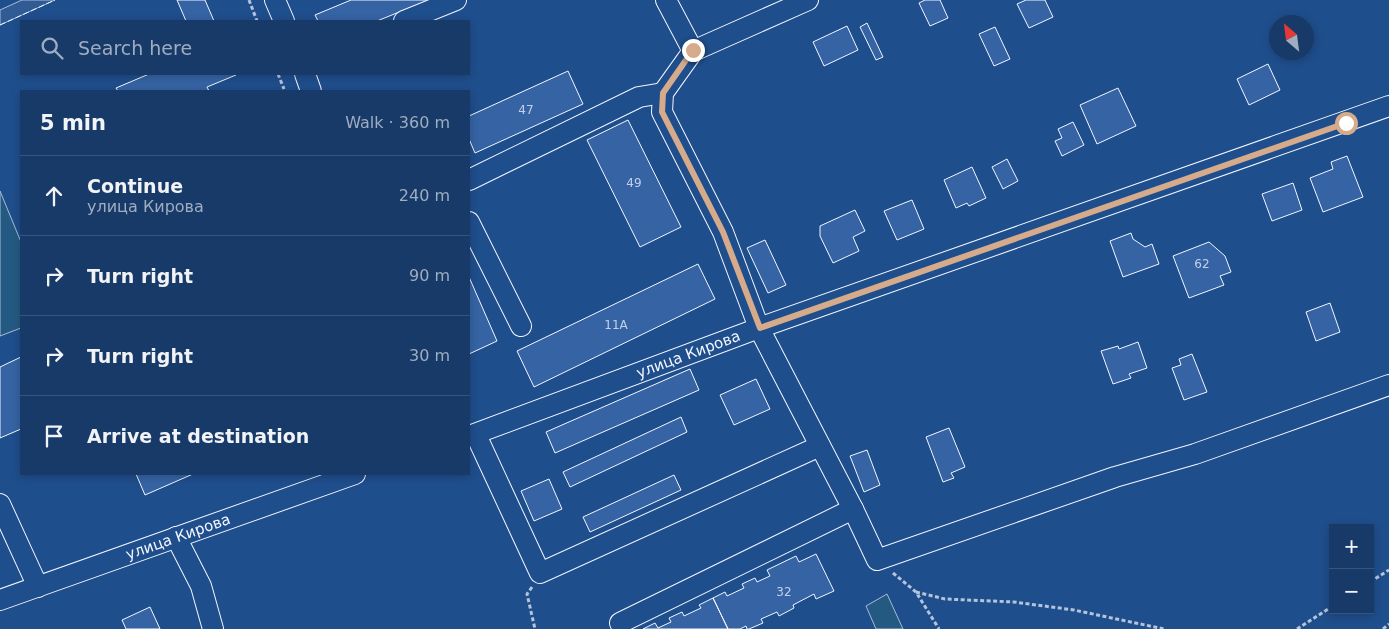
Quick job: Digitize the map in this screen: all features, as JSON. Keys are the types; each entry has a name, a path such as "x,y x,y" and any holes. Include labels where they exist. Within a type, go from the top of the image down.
{"street":[{"path":"276,0 284,20"},
{"path":"406,20 456,0"},
{"path":"666,0 693,50"},
{"path":"808,0 693,50 663,93 662,112 723,232 760,328 853,509 877,560 1116,478 1195,454 1389,385"},
{"path":"305,75 311,90"},
{"path":"470,180 639,97 663,93"},
{"name":"улица Кирова","path":"472,435 760,328 1389,106"},
{"path":"470,224 521,326"},
{"path":"472,435 540,573 820,446"},
{"name":"улица Кирова","path":"0,600 352,475"},
{"path":"0,504 38,587"},
{"path":"620,623 853,509"},
{"path":"176,537 201,586 213,629"}],"path":[{"path":"249,0 257,20"},
{"path":"278,75 284,89"},
{"path":"877,560 916,592 939,629"},
{"path":"1374,579 1389,570"},
{"path":"535,629 527,594 540,573"},
{"path":"916,592 945,599 1014,602 1074,610 1164,629"},
{"path":"1297,629 1329,609"},
{"path":"1383,629 1389,624"}],"shaded area":[{"path":"22,0 55,0 0,25 0,10"},
{"path":"0,191 20,240 20,328 0,336"},
{"path":"887,594 903,629 876,629 866,606"}],"building":[{"path":"177,0 205,0 214,20 186,20"},
{"path":"351,0 429,0 379,20 318,20 315,15"},
{"path":"925,0 940,0 948,18 930,26 919,3"},
{"path":"1026,0 1045,0 1053,17 1029,28 1017,4"},
{"path":"867,23 883,57 876,60 860,27"},
{"path":"847,26 858,50 824,66 813,42"},
{"path":"995,27 1010,59 994,66 979,34"},
{"path":"1268,64 1280,90 1249,105 1237,79"},
{"path":"568,71 583,104 475,153 470,141 470,116"},
{"path":"147,75 236,75 207,87 208,90 117,90 116,88"},
{"path":"1118,88 1136,126 1097,144 1080,105"},
{"path":"628,120 681,227 640,247 587,140"},
{"path":"1073,122 1084,145 1062,156 1055,141 1062,138 1058,129"},
{"path":"1347,156 1363,197 1323,212 1310,178 1333,169 1331,162"},
{"path":"1007,159 1018,181 1003,189 992,167"},
{"path":"972,167 986,198 969,206 967,203 956,208 944,180"},
{"path":"1293,183 1302,210 1272,221 1262,194"},
{"path":"912,200 924,229 897,240 884,211"},
{"path":"855,210 865,231 853,237 859,251 833,263 820,236 820,226"},
{"path":"1131,233 1133,239 1145,247 1152,244 1159,264 1123,277 1110,241"},
{"path":"765,240 786,285 768,293 747,248"},
{"path":"1209,242 1225,256 1231,272 1220,276 1224,285 1189,298 1173,256"},
{"path":"698,264 715,299 534,387 517,351"},
{"path":"470,279 497,341 470,354"},
{"path":"1330,303 1340,332 1316,341 1306,312"},
{"path":"1138,342 1147,368 1129,374 1131,378 1113,384 1101,351 1118,346 1119,349"},
{"path":"1192,354 1207,392 1184,400 1172,368 1181,365 1179,359"},
{"path":"20,357 20,429 0,438 0,367"},
{"path":"690,369 699,390 555,453 546,432"},
{"path":"756,379 770,409 734,425 720,395"},
{"path":"681,417 687,432 570,487 563,472"},
{"path":"949,428 965,467 951,473 954,478 943,482 926,437"},
{"path":"867,450 880,485 864,492 850,456"},
{"path":"136,475 191,475 145,495"},
{"path":"674,475 681,490 590,532 583,517"},
{"path":"549,479 562,509 534,521 521,491"},
{"path":"816,554 834,591 816,599 814,594 793,605 794,608 779,616 777,612 761,619 763,623 749,629 746,626 740,629 728,629 713,598 725,592 727,596 744,588 742,584 755,578 757,582 770,576 767,570 796,556 799,562"},
{"path":"713,598 728,629 643,629 655,623 658,628 671,622 669,618 682,612 684,616 701,608 699,605"},
{"path":"150,607 160,629 126,629 122,620"}],"fence":[{"path":"0,25 55,0"}],"route":[{"path":"693,50 663,93 662,112 723,232 760,328 1346,123"}]}
